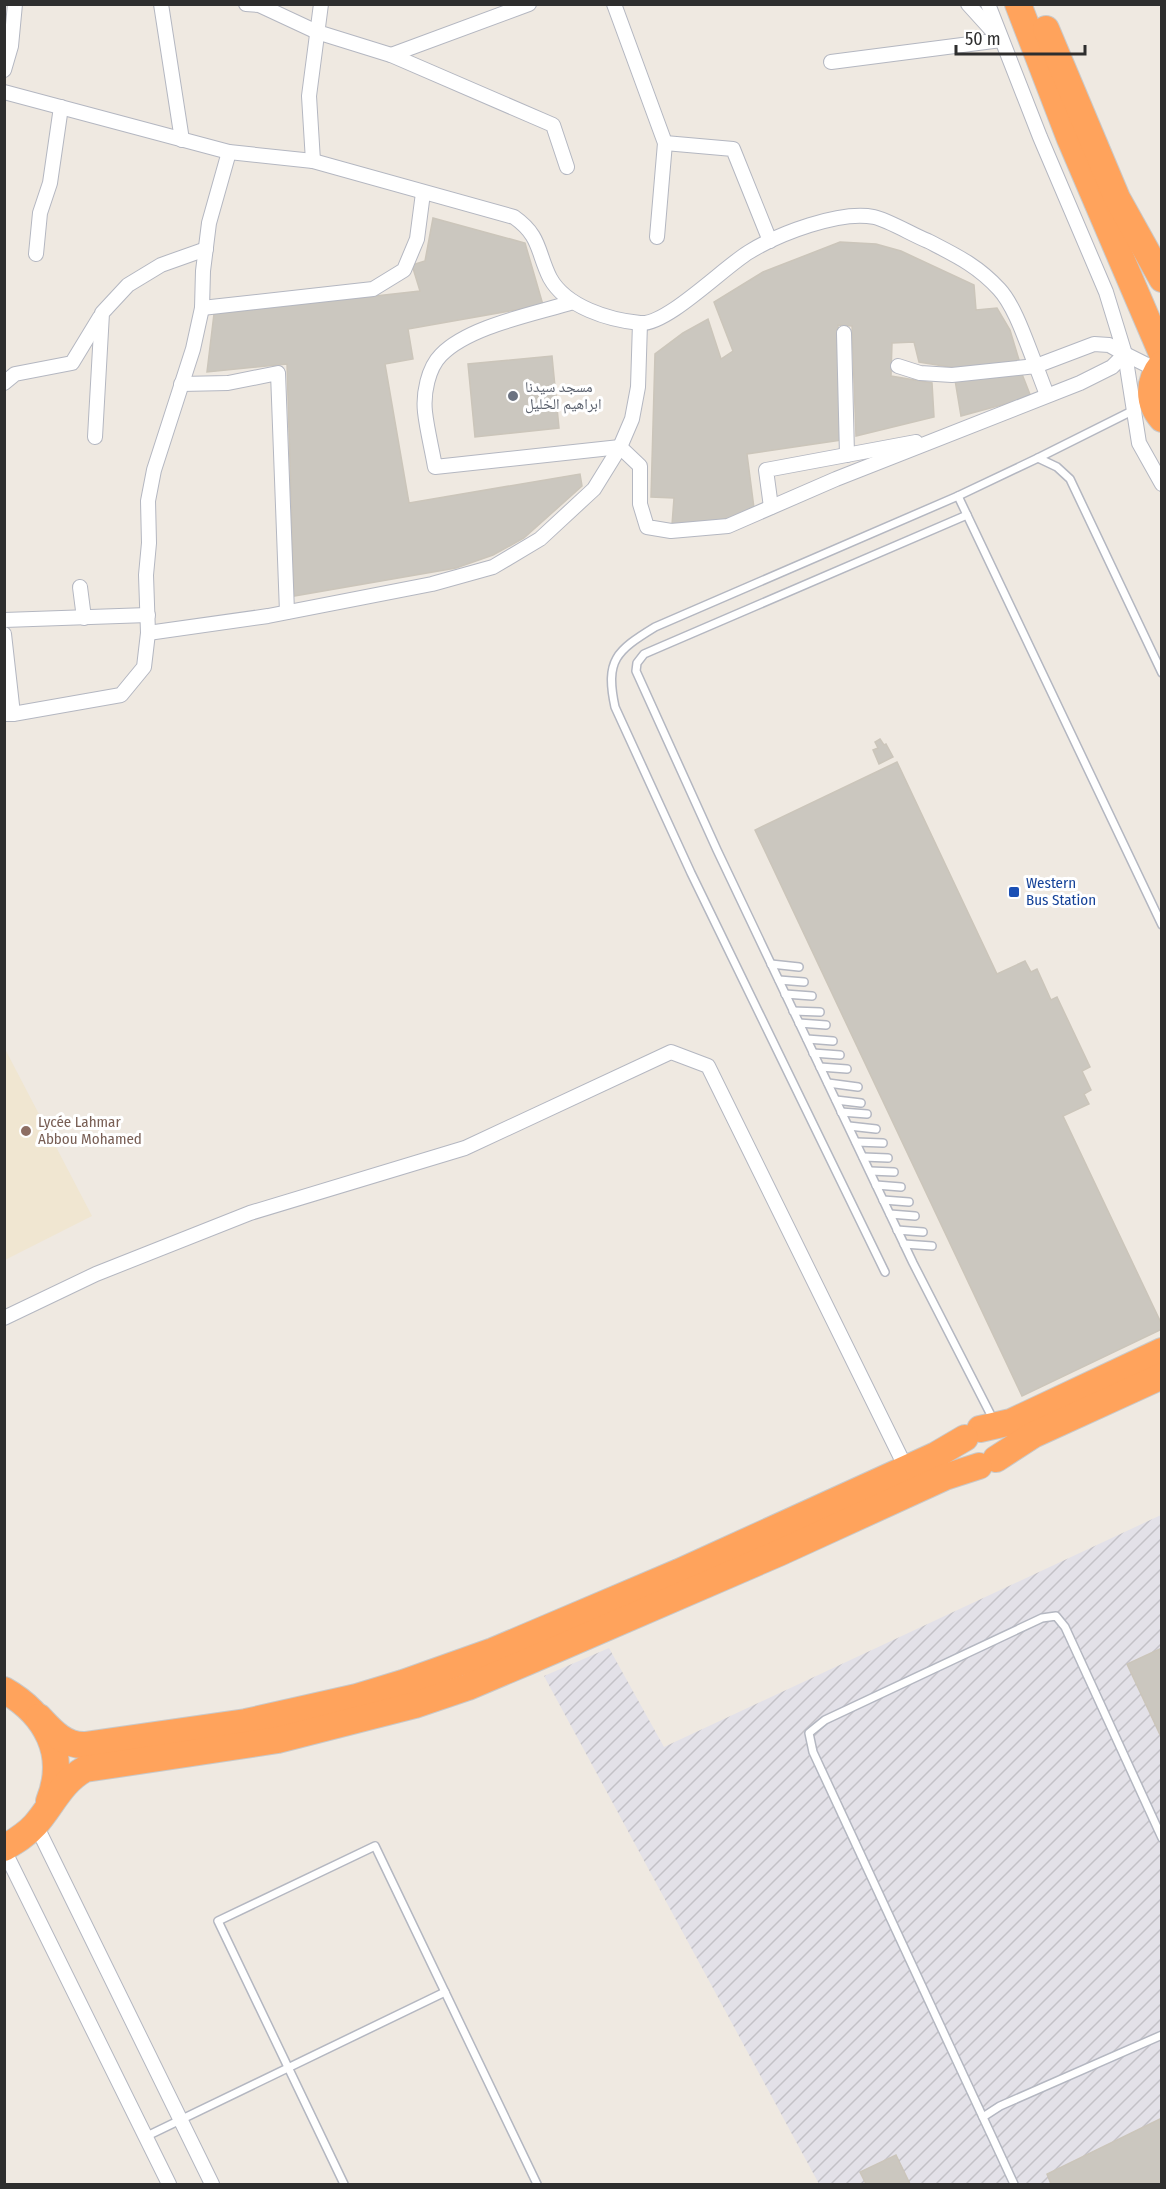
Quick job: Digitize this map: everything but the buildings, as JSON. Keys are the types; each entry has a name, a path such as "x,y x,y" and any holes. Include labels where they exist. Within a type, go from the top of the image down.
{"highway":[{"path":"1018,4 1160,362 1152,380 1149,410"},
{"path":"1036,4 1084,123 1118,198 1161,279"},
{"path":"4,1690 23,1700 51,1731 66,1741 85,1745 246,1722 357,1697 493,1651 679,1572 936,1455 981,1431 1020,1418 1161,1351"},
{"path":"4,1849 21,1838 41,1817 73,1775 95,1766 278,1740 375,1717 468,1687 779,1553 945,1477 987,1463 1033,1435 1161,1376"},
{"path":"981,1431 991,1432 998,1441 998,1454 987,1463"},
{"path":"39,1717 49,1734 55,1752 56,1772 53,1791 41,1817"}],"street":[{"path":"4,70 11,46 15,4"},
{"path":"161,4 182,140"},
{"path":"246,4 259,5 317,32 391,55 554,125 567,167"},
{"path":"313,161 309,96 321,4"},
{"path":"391,55 529,4"},
{"path":"614,4 665,143 657,237"},
{"path":"968,4 1001,40"},
{"path":"988,4 1106,292 1125,354 1149,410 1139,443 1161,484"},
{"path":"831,62 1001,40"},
{"path":"4,92 229,152 313,161 514,217 526,225 536,238 550,277 558,289 573,302 609,316 640,323 650,323 667,314 748,252 770,241 814,223 843,217 874,217 966,260 1000,290 1017,321 1047,395"},
{"path":"36,254 40,213 50,183 61,107"},
{"path":"665,143 733,149 770,241"},
{"path":"4,634 9,714 121,695 144,667 148,633 146,574 149,543 148,501 154,470 193,349 202,308 206,249 217,191 229,152"},
{"path":"202,308 373,289 404,270 417,239 423,193"},
{"path":"4,383 15,374 72,363 102,313 128,285 161,265 206,249"},
{"path":"573,302 479,331 440,356 429,374 425,410 435,467 620,447 640,466 640,504 647,527 671,531 729,526 836,479 1080,383 1112,367 1125,354"},
{"path":"95,437 102,313"},
{"path":"148,633 288,612 432,584 493,567 540,538 594,489 620,447 632,419 638,387 640,323"},
{"path":"844,333 847,455"},
{"path":"898,366 920,373 952,375 1036,366 1094,344 1109,345 1125,354 1160,362"},
{"path":"181,384 228,383 278,373 288,612"},
{"path":"771,507 766,470 950,435"},
{"path":"80,587 84,618"},
{"path":"4,620 148,615"},
{"path":"4,1318 96,1274 250,1213 465,1148 671,1052 708,1066 906,1468"},
{"path":"41,1817 180,2120 212,2184"},
{"path":"4,1849 169,2184"}],"lane":[{"path":"885,1272 691,873 620,717 611,687 611,668 619,654 640,636 655,627 958,496 1088,435 1149,410"},
{"path":"1038,458 1057,467 1070,479 1161,674"},
{"path":"958,496 1161,925"},
{"path":"968,515 645,654 637,663 636,671 785,994 904,1244 981,1431"},
{"path":"771,964 799,967"},
{"path":"779,980 804,982"},
{"path":"785,994 812,996"},
{"path":"793,1011 820,1012"},
{"path":"799,1023 826,1025"},
{"path":"807,1039 834,1041"},
{"path":"813,1053 840,1055"},
{"path":"820,1067 847,1069"},
{"path":"828,1083 858,1087"},
{"path":"836,1100 861,1103"},
{"path":"841,1112 867,1114"},
{"path":"849,1126 876,1129"},
{"path":"856,1142 883,1143"},
{"path":"863,1157 888,1158"},
{"path":"870,1171 894,1172"},
{"path":"876,1185 901,1187"},
{"path":"884,1200 909,1202"},
{"path":"890,1214 915,1216"},
{"path":"897,1230 923,1232"},
{"path":"904,1244 932,1246"},
{"path":"1014,2184 813,1752 809,1733 825,1720 1042,1618 1056,1616 1065,1627 1161,1838"},
{"path":"344,2184 218,1921 375,1846 537,2184"},
{"path":"145,2137 445,1992"},
{"path":"983,2117 1000,2106 1161,2035"}],"shaded area":[{"name":"Lycée Lahmar Abbou Mohamed","path":"4,1047 92,1216 5,1260 4,1260"},
{"path":"1161,1515 1161,2184 819,2184 544,1676 609,1648 664,1747"}],"place":[{"name":"مسجد سيدنا ابراهيم الخليل","path":"513,396"},
{"name":"Western Bus Station","path":"1014,892"},
{"name":"Lycée Lahmar Abbou Mohamed","path":"26,1131"}]}
